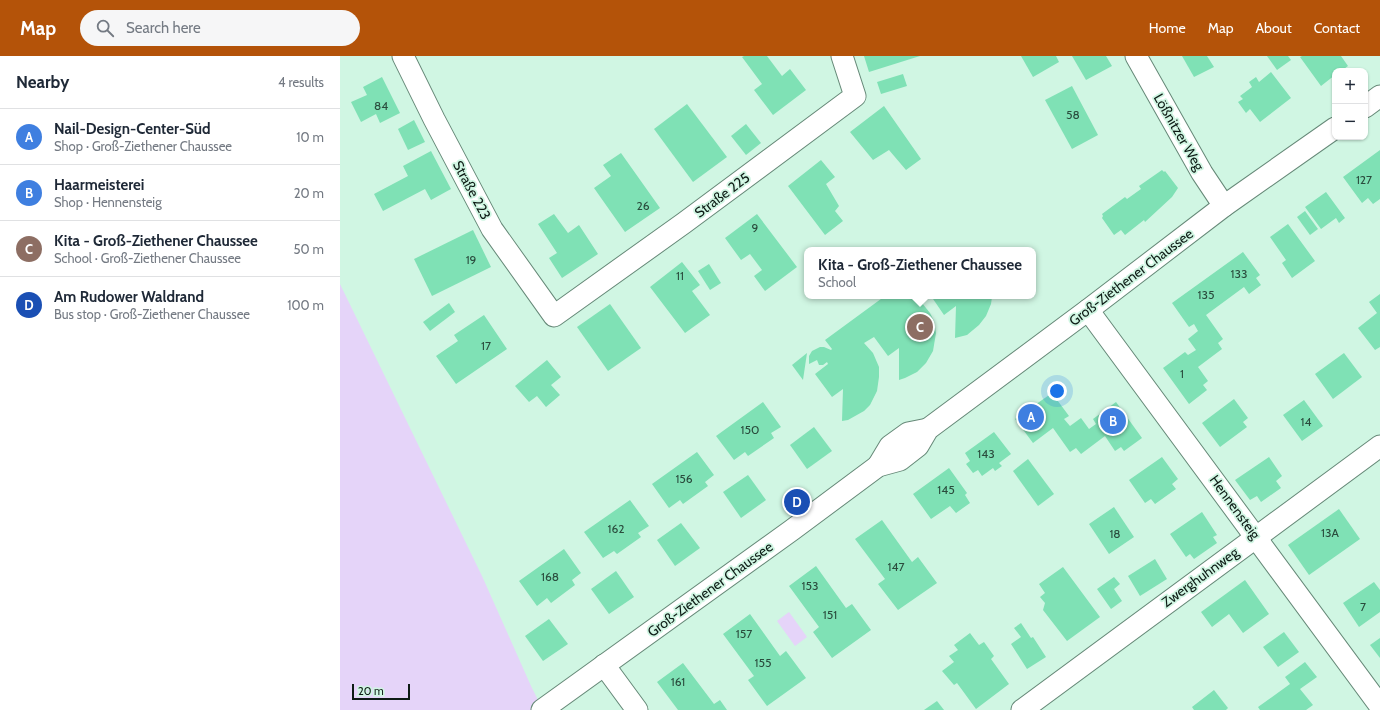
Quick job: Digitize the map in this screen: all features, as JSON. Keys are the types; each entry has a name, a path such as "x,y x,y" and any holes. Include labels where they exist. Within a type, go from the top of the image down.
{"street":[{"name":"Straße 223","path":"403,56 434,119 492,229 554,316"},
{"name":"Straße 225","path":"554,316 684,223 855,96 842,56"},
{"name":"Lößnitzer Weg","path":"1136,56 1202,173 1224,206"},
{"path":"1368,105 1380,96"},
{"name":"Groß-Ziethener Chaussee","path":"542,710 878,466 900,460 918,446 928,429 1088,310 1224,206 1332,130"},
{"name":"Hennensteig","path":"1088,310 1380,706"},
{"name":"Zwerghuhnweg","path":"1022,710 1380,446"},
{"path":"604,665 637,710"}],"shaded area":[{"path":"340,284 482,576 543,710 340,710"},
{"path":"789,612 807,637 795,646 777,621"}],"building":[{"path":"767,56 782,76 790,69 806,90 773,115 754,90 762,84 742,57"},
{"path":"864,56 920,56 869,72"},
{"path":"1021,56 1056,56 1059,62 1033,77"},
{"path":"1072,56 1106,56 1112,66 1086,80"},
{"path":"1182,56 1207,56 1214,67 1194,77"},
{"path":"1267,56 1288,56 1291,60 1277,70"},
{"path":"1341,56 1348,66 1345,68 1332,68 1332,77 1321,86 1300,57"},
{"path":"1271,72 1291,98 1260,122 1250,109 1246,113 1238,102 1243,99 1240,96 1252,87 1249,82 1256,77 1259,82"},
{"path":"903,74 907,86 881,94 877,82"},
{"path":"382,77 400,113 380,123 376,114 361,122 351,102 367,95 363,87"},
{"path":"1072,86 1098,135 1072,149 1045,100"},
{"path":"687,104 727,157 693,182 654,129"},
{"path":"884,106 921,159 906,170 889,150 873,160 850,132"},
{"path":"414,120 425,142 408,150 398,129"},
{"path":"746,124 761,143 746,155 731,136"},
{"path":"1380,150 1380,199 1373,204 1368,198 1362,203 1343,177"},
{"path":"431,151 451,189 431,200 425,189 383,211 374,194 408,176 403,166"},
{"path":"621,153 660,208 625,232 594,188 611,176 603,165"},
{"path":"821,160 835,177 826,184 839,206 835,211 843,221 825,235 788,186"},
{"path":"1162,170 1164,172 1165,171 1178,188 1172,197 1145,222 1144,220 1125,235 1121,230 1114,235 1102,218 1102,214 1125,197 1127,199 1141,189 1139,186"},
{"path":"1326,192 1345,218 1339,223 1336,218 1321,229 1305,207"},
{"path":"1305,211 1318,229 1310,235 1297,217"},
{"path":"554,214 568,233 579,225 598,254 562,278 549,258 557,253 538,224"},
{"path":"757,214 797,267 765,291 754,276 762,270 750,254 741,260 725,238"},
{"path":"1288,224 1315,261 1292,278 1282,263 1286,260 1270,237"},
{"path":"473,230 491,267 432,296 414,259"},
{"path":"1243,252 1260,275 1256,278 1261,285 1249,294 1244,287 1206,315 1223,339 1218,343 1222,349 1198,367 1208,381 1203,385 1207,390 1189,404 1163,368 1185,352 1188,355 1196,350 1188,339 1198,331 1194,324 1189,327 1172,303"},
{"path":"682,262 700,285 692,291 710,315 685,333 650,287"},
{"path":"709,264 721,283 710,290 698,271"},
{"path":"1380,294 1380,347 1375,350 1358,328 1377,313 1369,302"},
{"path":"881,299 925,299 922,303 934,321 936,333 933,351 926,363 917,372 899,380 899,348 888,356 874,337 864,343 873,353 879,367 877,391 870,405 864,411 848,420 842,421 843,389 832,397 815,374 828,364 827,362 823,365 819,365 817,360 809,364 809,356 812,351 820,347 832,349 825,340"},
{"path":"933,299 992,299 986,316 979,325 967,335 955,338 956,306 944,315"},
{"path":"449,303 455,312 430,331 423,322"},
{"path":"610,304 641,348 608,371 577,327"},
{"path":"484,315 507,349 456,384 436,356 458,341 454,335"},
{"path":"807,353 803,380 792,365"},
{"path":"1344,353 1362,377 1333,399 1315,374"},
{"path":"547,360 561,377 551,385 560,395 546,407 537,396 529,402 515,386"},
{"path":"1052,393 1069,416 1064,419 1070,426 1081,418 1089,429 1096,424 1093,419 1116,402 1142,438 1124,451 1121,447 1115,451 1105,436 1081,454 1076,448 1070,452 1053,428 1033,443 1015,419"},
{"path":"1234,399 1248,418 1243,422 1247,427 1220,447 1202,423"},
{"path":"1304,400 1323,426 1302,441 1283,415"},
{"path":"763,402 781,427 771,433 774,438 748,456 745,452 734,460 716,436"},
{"path":"814,427 832,451 807,469 790,445"},
{"path":"994,432 1011,454 999,463 1002,466 995,471 993,468 982,476 978,470 973,473 966,464 970,461 965,453"},
{"path":"697,452 714,475 705,482 708,486 683,504 680,500 669,508 652,484"},
{"path":"1162,457 1178,479 1172,484 1176,489 1155,504 1151,499 1145,503 1129,480"},
{"path":"1269,457 1282,476 1276,481 1281,488 1261,502 1257,496 1250,500 1235,480"},
{"path":"1028,459 1054,494 1038,506 1013,471"},
{"path":"949,468 967,493 965,495 970,503 956,513 950,506 931,519 913,494"},
{"path":"748,475 766,500 741,518 723,492"},
{"path":"630,500 649,526 638,533 641,537 617,554 614,551 603,558 584,532"},
{"path":"1114,507 1134,537 1109,554 1089,524"},
{"path":"1339,509 1360,539 1309,575 1288,545"},
{"path":"1202,512 1217,535 1213,537 1217,543 1194,559 1190,554 1186,557 1170,534"},
{"path":"882,520 912,562 918,557 937,583 898,610 878,584 885,579 855,539"},
{"path":"681,523 700,548 675,566 657,540"},
{"path":"564,549 581,573 572,580 575,585 551,603 547,598 537,606 519,581"},
{"path":"1155,559 1167,579 1140,596 1128,576"},
{"path":"816,566 846,608 852,604 871,630 832,658 813,632 819,627 789,586"},
{"path":"1063,567 1100,617 1067,641 1043,610 1045,603 1040,597 1045,593 1039,584"},
{"path":"616,571 634,597 609,614 591,589"},
{"path":"1114,577 1120,584 1114,589 1122,601 1111,609 1097,589"},
{"path":"1245,580 1269,614 1243,633 1229,614 1212,627 1201,612"},
{"path":"1374,582 1380,590 1380,612 1359,627 1343,603"},
{"path":"750,614 780,656 786,651 806,678 767,706 748,680 754,676 723,634"},
{"path":"549,619 568,644 543,661 525,636"},
{"path":"1021,623 1031,638 1033,637 1046,657 1027,669 1011,644 1021,637 1014,628"},
{"path":"1284,632 1299,652 1278,667 1263,647"},
{"path":"970,633 979,645 984,642 994,656 991,659 1009,684 976,709 957,683 954,685 942,671 954,662 949,656 958,650 954,645"},
{"path":"1380,638 1380,658 1370,645"},
{"path":"1305,662 1317,677 1300,689 1313,705 1306,710 1260,710 1258,707 1290,684 1285,677"},
{"path":"683,663 714,704 720,700 727,710 678,710 657,682"},
{"path":"1214,690 1228,708 1226,710 1194,710 1192,707"},
{"path":"937,701 944,710 924,710"}],"place":[{"name":"Kita - Groß-Ziethener Chaussee","path":"920,327"},
{"name":"Nail-Design-Center-Süd","path":"1031,417"},
{"name":"Haarmeisterei","path":"1113,421"},
{"name":"Am Rudower Waldrand","path":"797,502"}]}
